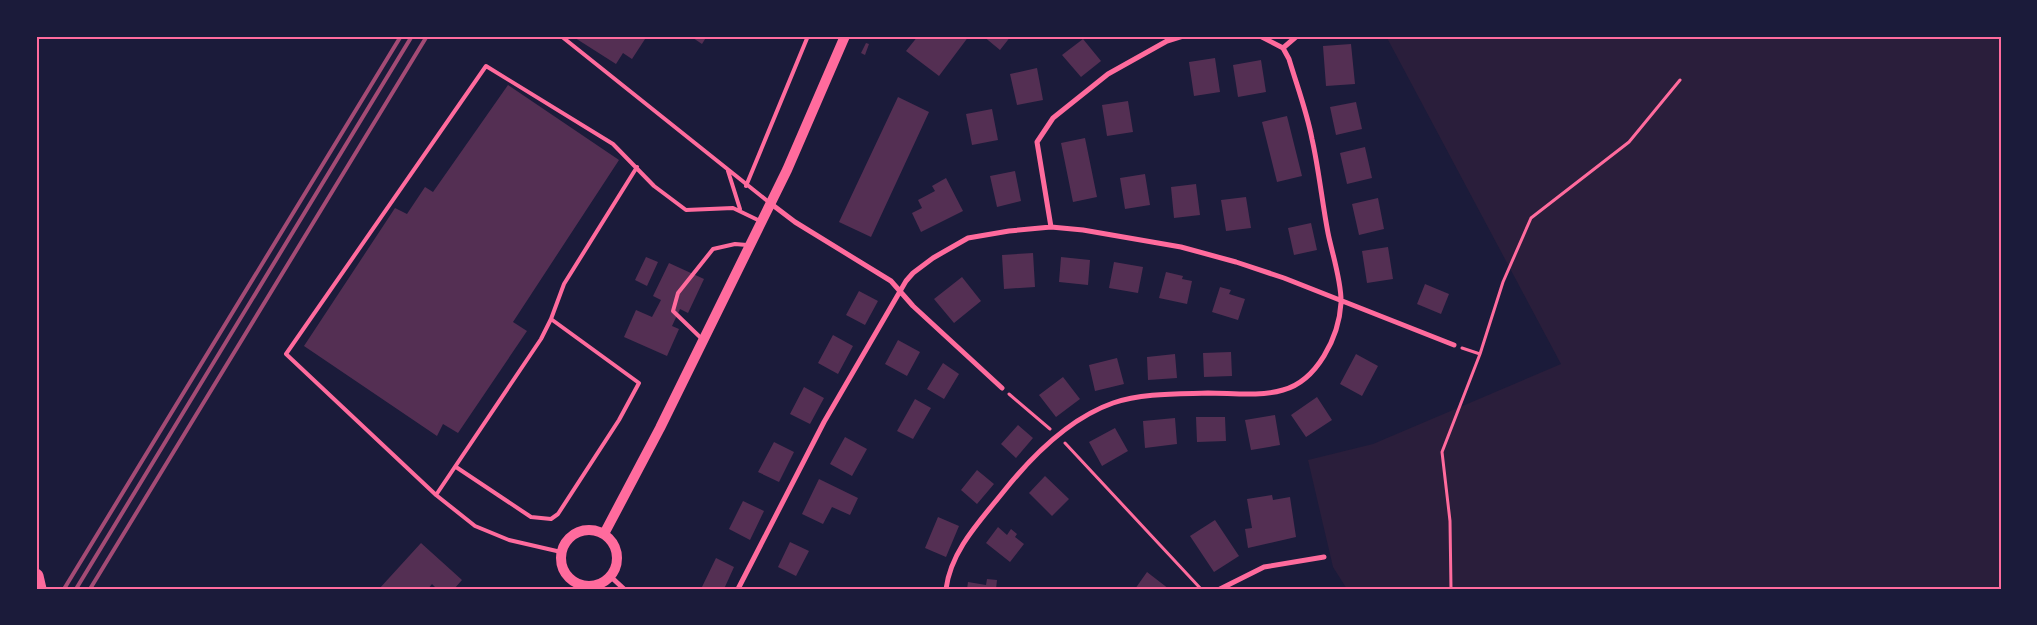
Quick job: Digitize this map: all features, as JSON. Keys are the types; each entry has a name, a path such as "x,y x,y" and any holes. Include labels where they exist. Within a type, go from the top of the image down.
{"highway":[{"path":"36,576 39,589"}],"main road":[{"path":"604,534 750,245 845,36"},
{"path":"596,530 604,534 614,546 617,554 617,562 610,576 593,585 572,585 563,568 561,552 565,543 578,532 596,530"}],"street":[{"path":"1051,227 1037,142 1053,118 1108,74 1167,41 1183,36"},
{"path":"946,589 961,546 1011,483 1058,436 1090,412 1116,402 1147,397 1259,393 1283,390 1304,380 1320,362 1333,335 1341,300 1312,139 1292,68 1283,48 1260,36"},
{"path":"1283,48 1296,36"},
{"path":"770,203 795,222 882,274 901,290 913,306 1002,388"},
{"path":"738,589 824,422 901,290 913,273 933,258 968,238 1009,231 1051,227 1115,234 1181,247 1276,276 1454,345"},
{"path":"1220,589 1264,567 1324,557"},
{"path":"610,576 624,589"}],"lane":[{"path":"561,36 746,186 770,203"},
{"path":"746,186 808,36"},
{"path":"561,552 520,543 475,526 436,494 286,354 486,66 613,144 654,186 686,210 724,206 740,209 761,222"},
{"path":"436,494 541,339 551,319 564,284 637,167"},
{"path":"728,171 740,209"},
{"path":"702,340 673,311 678,293 713,249 735,244 750,245"},
{"path":"456,466 531,517 551,518 558,514 619,420 639,383 551,319"}],"path":[{"path":"1451,589 1450,521 1442,452 1480,354 1503,282 1531,218 1629,142 1680,80"},
{"path":"1454,345 1480,354"},
{"path":"1002,388 1058,436 1201,589"}],"shaded area":[{"path":"1386,36 2001,36 2001,589 1347,589 1333,567 1308,460 1373,444 1561,364"}],"building":[{"path":"572,36 647,36 632,59 623,53 616,64"},
{"path":"690,36 707,36 702,44"},
{"path":"918,36 969,36 939,76 906,51"},
{"path":"983,36 1011,36 1000,50"},
{"path":"1083,39 1101,61 1081,77 1062,55"},
{"path":"866,43 869,44 865,55 861,53"},
{"path":"1351,44 1355,84 1326,86 1323,46"},
{"path":"1215,58 1220,92 1194,96 1189,62"},
{"path":"1261,60 1266,92 1238,97 1233,65"},
{"path":"1037,68 1043,100 1017,105 1010,74"},
{"path":"508,85 619,160 513,322 527,331 458,433 443,424 437,436 304,346 395,208 407,214 425,187 433,192"},
{"path":"898,97 929,112 871,237 839,222"},
{"path":"1128,101 1133,132 1107,136 1102,105"},
{"path":"1356,102 1362,129 1336,135 1330,107"},
{"path":"992,109 998,140 972,145 966,114"},
{"path":"1287,116 1302,176 1277,182 1262,122"},
{"path":"1085,138 1097,197 1073,202 1061,143"},
{"path":"1365,147 1372,178 1347,184 1340,153"},
{"path":"1015,171 1021,201 997,207 990,176"},
{"path":"1145,174 1150,205 1125,209 1120,178"},
{"path":"946,178 963,211 921,232 912,213 922,208 918,200 935,191 932,186"},
{"path":"1196,184 1200,215 1174,218 1171,187"},
{"path":"1246,197 1251,228 1226,231 1221,200"},
{"path":"1378,198 1384,229 1359,235 1352,204"},
{"path":"1311,223 1317,250 1294,255 1288,228"},
{"path":"1388,247 1393,279 1367,283 1362,251"},
{"path":"1033,253 1035,287 1004,289 1002,255"},
{"path":"646,257 658,262 647,286 635,280"},
{"path":"1061,257 1090,260 1088,285 1059,282"},
{"path":"1114,262 1143,267 1138,293 1109,288"},
{"path":"669,263 704,279 688,313 680,309 672,326 679,329 667,356 624,337 636,310 652,317 661,300 653,296"},
{"path":"1166,272 1183,276 1182,279 1192,281 1187,304 1159,298"},
{"path":"962,277 981,301 954,323 934,299"},
{"path":"1425,284 1449,294 1441,314 1417,304"},
{"path":"1220,287 1231,290 1229,294 1245,299 1238,320 1212,312"},
{"path":"859,291 878,301 865,325 846,315"},
{"path":"833,335 853,346 838,374 818,363"},
{"path":"898,340 920,352 907,376 885,364"},
{"path":"1231,352 1232,376 1204,377 1203,353"},
{"path":"1175,354 1177,378 1148,380 1147,357"},
{"path":"1356,354 1378,366 1362,396 1340,384"},
{"path":"1117,358 1124,384 1095,391 1089,365"},
{"path":"943,363 959,374 944,399 927,389"},
{"path":"1063,377 1080,399 1056,417 1039,395"},
{"path":"804,387 824,398 810,424 790,414"},
{"path":"1317,397 1332,420 1306,437 1291,415"},
{"path":"915,399 931,408 913,439 897,431"},
{"path":"1275,415 1280,445 1251,450 1245,420"},
{"path":"1196,417 1225,417 1226,441 1197,442"},
{"path":"1175,418 1177,444 1145,448 1143,421"},
{"path":"1018,425 1033,438 1016,458 1001,444"},
{"path":"1115,428 1128,451 1102,466 1089,442"},
{"path":"845,437 867,449 852,476 830,464"},
{"path":"774,442 794,452 779,482 758,472"},
{"path":"977,470 994,484 977,504 961,490"},
{"path":"1045,476 1069,499 1052,516 1029,493"},
{"path":"819,479 858,498 850,515 832,507 823,524 802,514"},
{"path":"1272,495 1273,500 1290,497 1296,537 1248,548 1245,529 1252,528 1247,499"},
{"path":"743,501 764,511 750,540 729,529"},
{"path":"938,517 959,526 946,557 925,548"},
{"path":"1215,520 1239,556 1214,572 1190,536"},
{"path":"998,527 1007,535 1011,529 1017,534 1015,537 1024,544 1010,562 986,543"},
{"path":"790,542 809,551 796,576 778,567"},
{"path":"421,543 462,580 454,589 437,589 432,584 428,589 379,589"},
{"path":"716,558 734,567 724,589 701,589"},
{"path":"1147,572 1169,589 1135,589"},
{"path":"987,579 997,580 996,589 967,589 968,582 986,585"}],"railway":[{"path":"64,589 401,36"},
{"path":"76,589 412,36"},
{"path":"90,589 427,36"}]}
